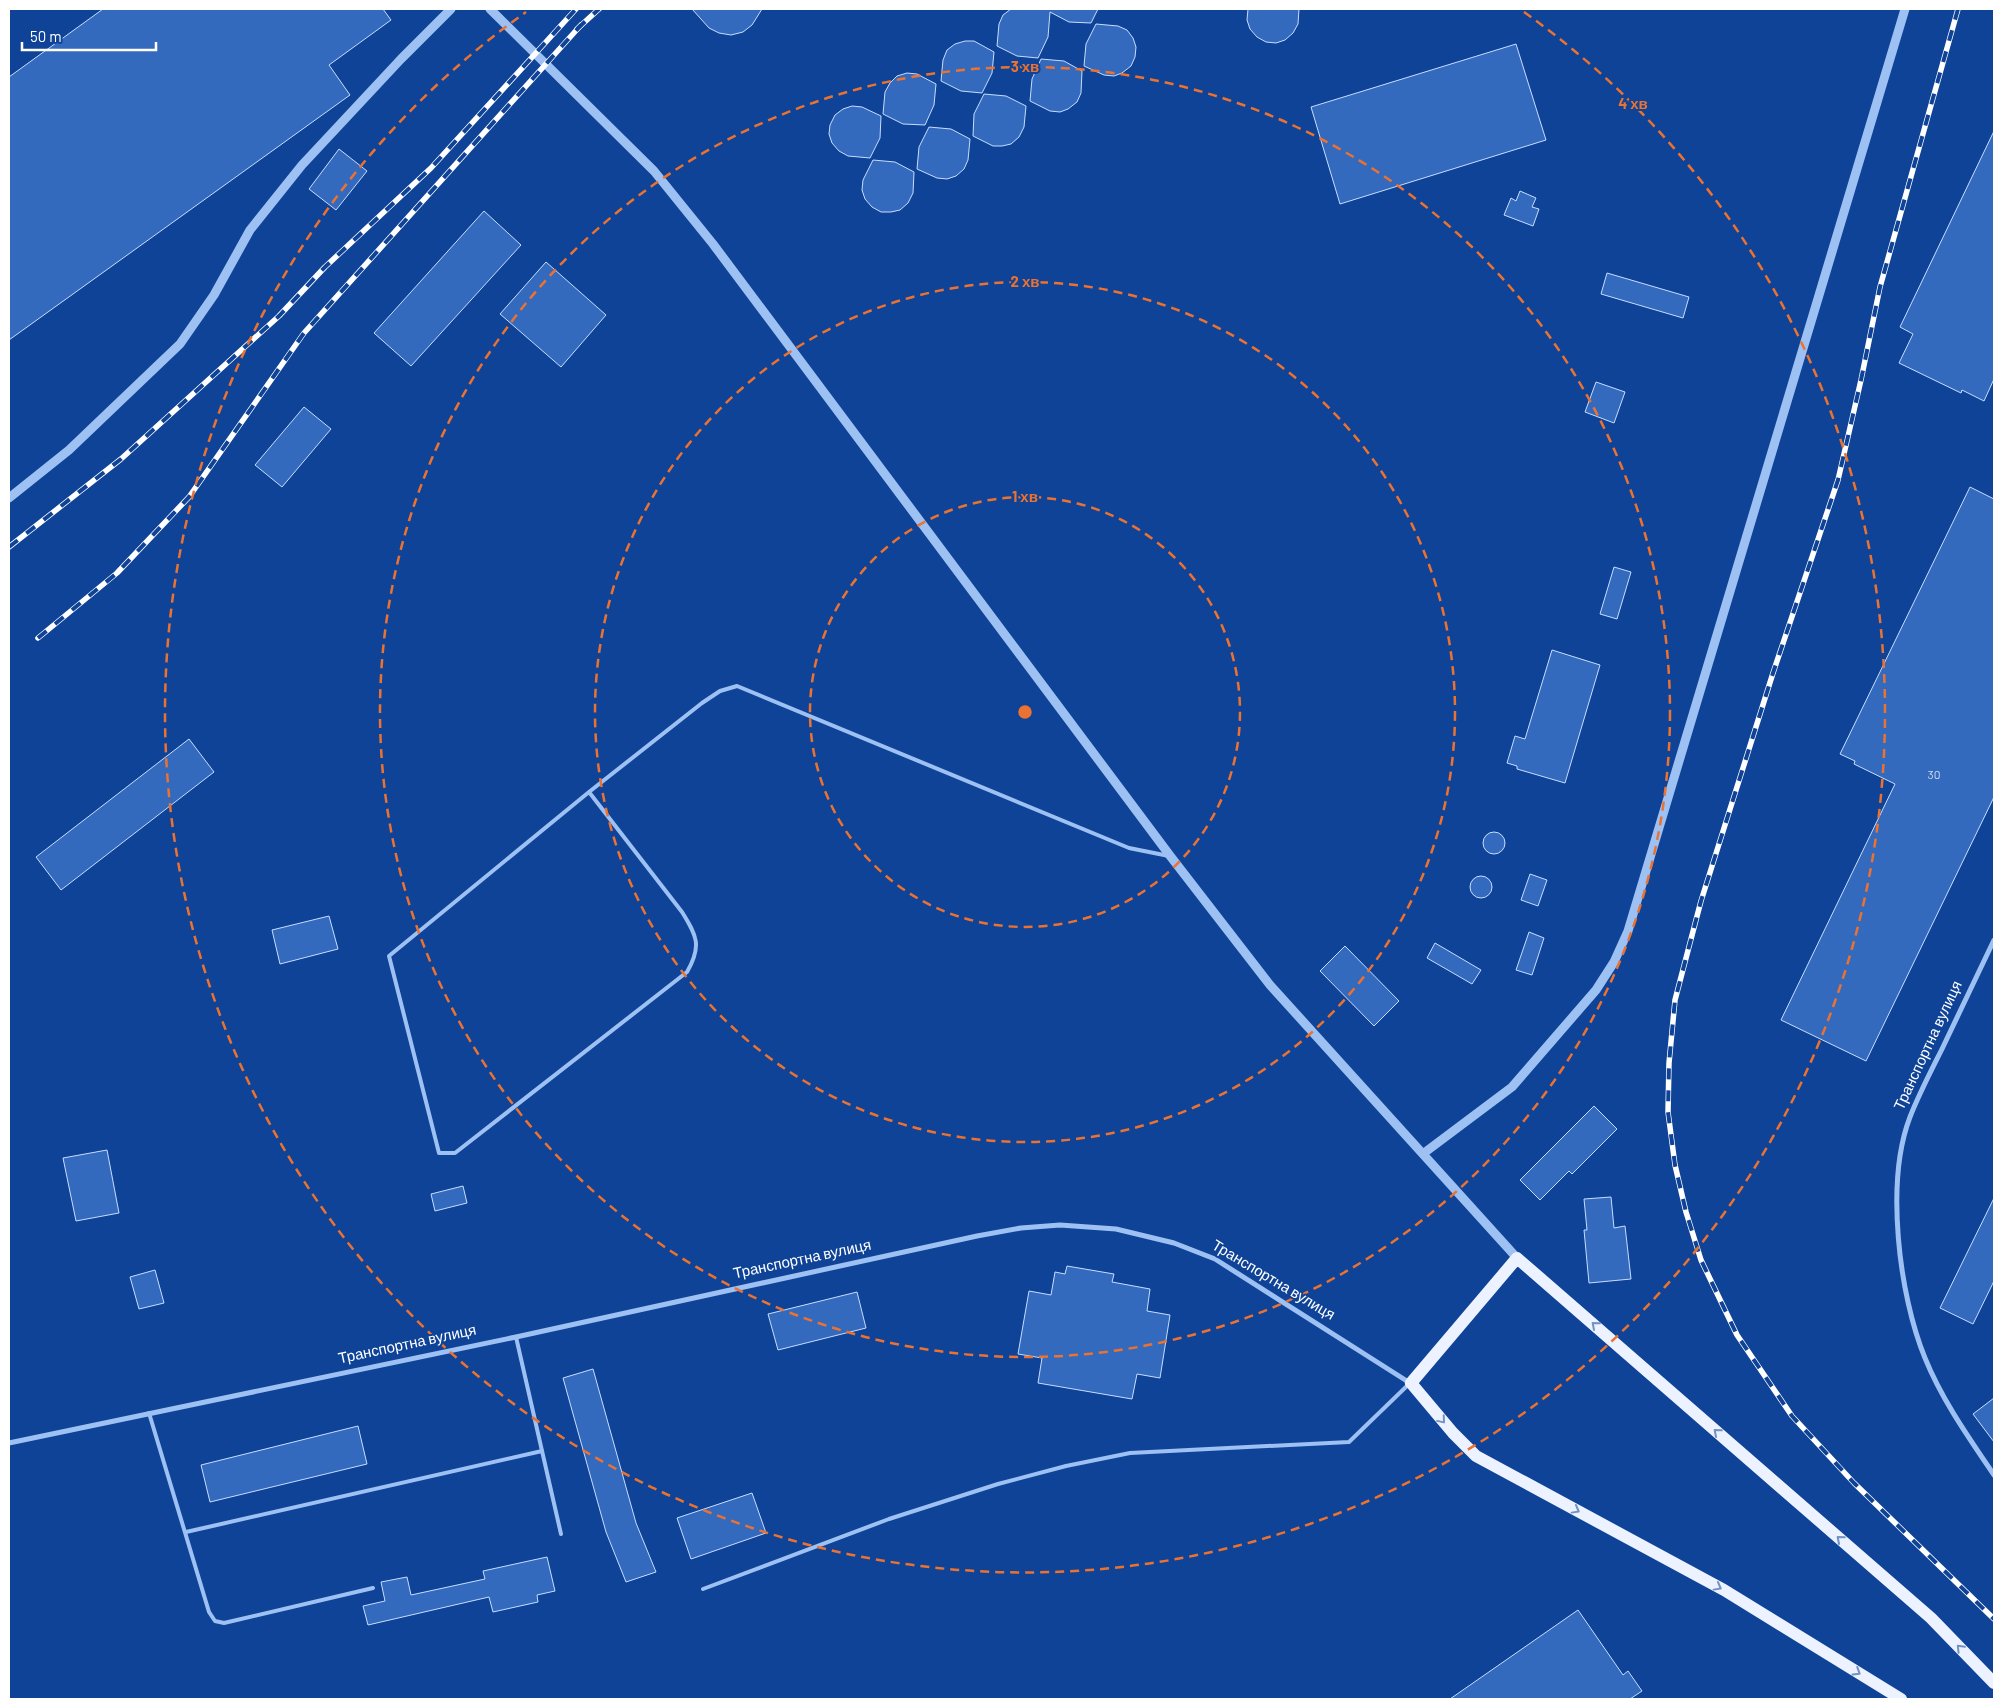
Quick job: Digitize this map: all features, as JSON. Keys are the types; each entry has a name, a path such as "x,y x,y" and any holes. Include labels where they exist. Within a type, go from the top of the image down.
{"main road":[{"path":"1901,1699 1724,1590 1476,1456 1453,1433 1411,1383 1517,1258 1930,1618 1994,1683"}],"street":[{"path":"9,498 69,450 180,344 214,295 250,230 302,165 401,59 452,9"},
{"path":"490,9 654,171 678,200 743,283 1171,857 1270,984 1517,1258"},
{"path":"1424,1153 1512,1087 1596,990 1614,962 1628,931 1905,9"},
{"name":"Транспортна вулиця","path":"1994,940 1909,1119 1900,1159 1896,1201 1904,1278 1913,1321 1925,1358 1942,1393 1994,1475"},
{"name":"Транспортна вулиця","path":"9,1443 516,1337 977,1236 1022,1228 1060,1225 1116,1229 1174,1243 1215,1259 1411,1383"}],"lane":[{"path":"590,792 692,927 696,942 696,958 687,972 455,1153 439,1153 389,956 590,792 702,703 720,691 737,686 1129,848 1171,857"},
{"path":"516,1337 561,1534"},
{"path":"703,1589 890,1519 998,1484 1066,1466 1130,1453 1349,1442 1411,1383"},
{"path":"149,1413 209,1612 215,1621 224,1623 373,1588"},
{"path":"186,1532 542,1451"}],"building":[{"path":"103,9 383,9 391,20 329,65 350,95 9,340 9,77"},
{"path":"692,9 762,9 752,25 743,32 731,35 719,33 709,28"},
{"path":"1011,9 1098,9 1091,23 1069,22 1050,12 1048,37 1038,58 1017,56 997,46 999,24 1003,15"},
{"path":"1248,9 1299,9 1298,24 1293,33 1285,40 1276,43 1266,42 1257,37 1250,29 1247,20"},
{"path":"1096,24 1118,26 1127,30 1133,38 1136,47 1135,57 1131,66 1122,73 1114,76 1104,75 1084,66 1086,44"},
{"path":"974,41 994,52 992,73 982,93 961,91 941,81 943,60 947,50 955,44"},
{"path":"1516,44 1546,140 1340,204 1311,107"},
{"path":"1041,59 1064,61 1082,71 1081,93 1077,102 1068,109 1060,112 1050,111 1030,101 1032,79"},
{"path":"907,73 917,74 936,84 934,105 925,125 903,124 883,114 885,92 890,83 897,76"},
{"path":"984,94 1006,96 1026,106 1024,127 1019,137 1011,144 993,146 973,136 974,114"},
{"path":"852,106 862,107 881,116 880,138 870,158 848,156 839,151 832,143 829,134 830,125 835,115 843,109"},
{"path":"929,127 951,129 970,139 968,160 964,169 956,176 947,179 937,178 917,169 919,147"},
{"path":"1994,131 1994,379 1984,401 1962,390 1961,393 1899,363 1913,334 1900,327"},
{"path":"339,149 367,171 336,210 309,189"},
{"path":"873,160 895,162 914,172 913,193 908,203 900,210 881,212 872,207 865,199 862,190 863,180"},
{"path":"1520,191 1536,198 1532,207 1539,209 1533,226 1504,215 1511,198 1516,201"},
{"path":"484,211 521,245 411,366 374,333"},
{"path":"546,262 606,315 561,367 500,314"},
{"path":"1607,273 1689,297 1683,318 1601,294"},
{"path":"1596,382 1625,392 1614,423 1585,412"},
{"path":"304,407 331,429 282,487 255,465"},
{"path":"1970,487 1994,499 1994,797 1866,1061 1781,1020 1895,784 1854,764 1855,761 1840,754"},
{"path":"1614,567 1631,572 1617,619 1600,614"},
{"path":"1552,650 1600,665 1565,783 1517,769 1517,766 1507,763 1515,736 1525,739"},
{"path":"189,739 214,772 61,890 36,857"},
{"path":"1490,832 1498,832 1505,839 1505,847 1498,854 1490,854 1483,847 1483,839"},
{"path":"1530,874 1547,880 1538,906 1521,900"},
{"path":"1477,876 1485,876 1492,883 1492,891 1485,898 1477,898 1470,891 1470,883"},
{"path":"329,916 338,949 280,964 272,930"},
{"path":"1529,932 1544,938 1532,975 1516,970"},
{"path":"1435,943 1481,970 1472,984 1427,958"},
{"path":"1345,946 1399,1001 1374,1026 1320,971"},
{"path":"1594,1106 1617,1129 1572,1174 1569,1171 1540,1200 1520,1180"},
{"path":"107,1150 119,1213 76,1221 63,1158"},
{"path":"463,1186 467,1203 435,1211 431,1194"},
{"path":"1611,1197 1614,1228 1625,1226 1631,1279 1589,1283 1584,1230 1587,1230 1584,1199"},
{"path":"1994,1198 1994,1281 1973,1324 1940,1308"},
{"path":"1067,1266 1114,1274 1112,1282 1150,1289 1147,1311 1170,1315 1160,1378 1137,1374 1132,1399 1038,1383 1042,1358 1018,1354 1029,1291 1051,1295 1055,1272 1065,1274"},
{"path":"155,1270 164,1303 139,1309 130,1277"},
{"path":"857,1292 866,1328 778,1350 768,1314"},
{"path":"593,1369 636,1523 656,1572 626,1582 606,1532 563,1378"},
{"path":"1994,1398 1994,1442 1973,1414"},
{"path":"358,1426 367,1464 210,1502 201,1465"},
{"path":"752,1493 766,1533 691,1559 677,1518"},
{"path":"547,1557 555,1591 537,1595 538,1602 493,1612 489,1597 368,1625 363,1606 385,1601 381,1582 407,1577 411,1595 485,1579 483,1571"},
{"path":"1578,1610 1623,1675 1628,1671 1642,1691 1630,1699 1450,1699"}],"railway":[{"path":"9,547 121,459 279,316 325,267 431,168 576,9"},
{"path":"577,29 599,9"},
{"path":"1958,9 1880,287 1838,480 1773,673 1701,901 1675,1000 1669,1063 1668,1112 1675,1165 1686,1212 1701,1260 1737,1335 1792,1416 1854,1483 1994,1619"},
{"path":"38,638 117,573 189,497 304,333 581,25"}]}
